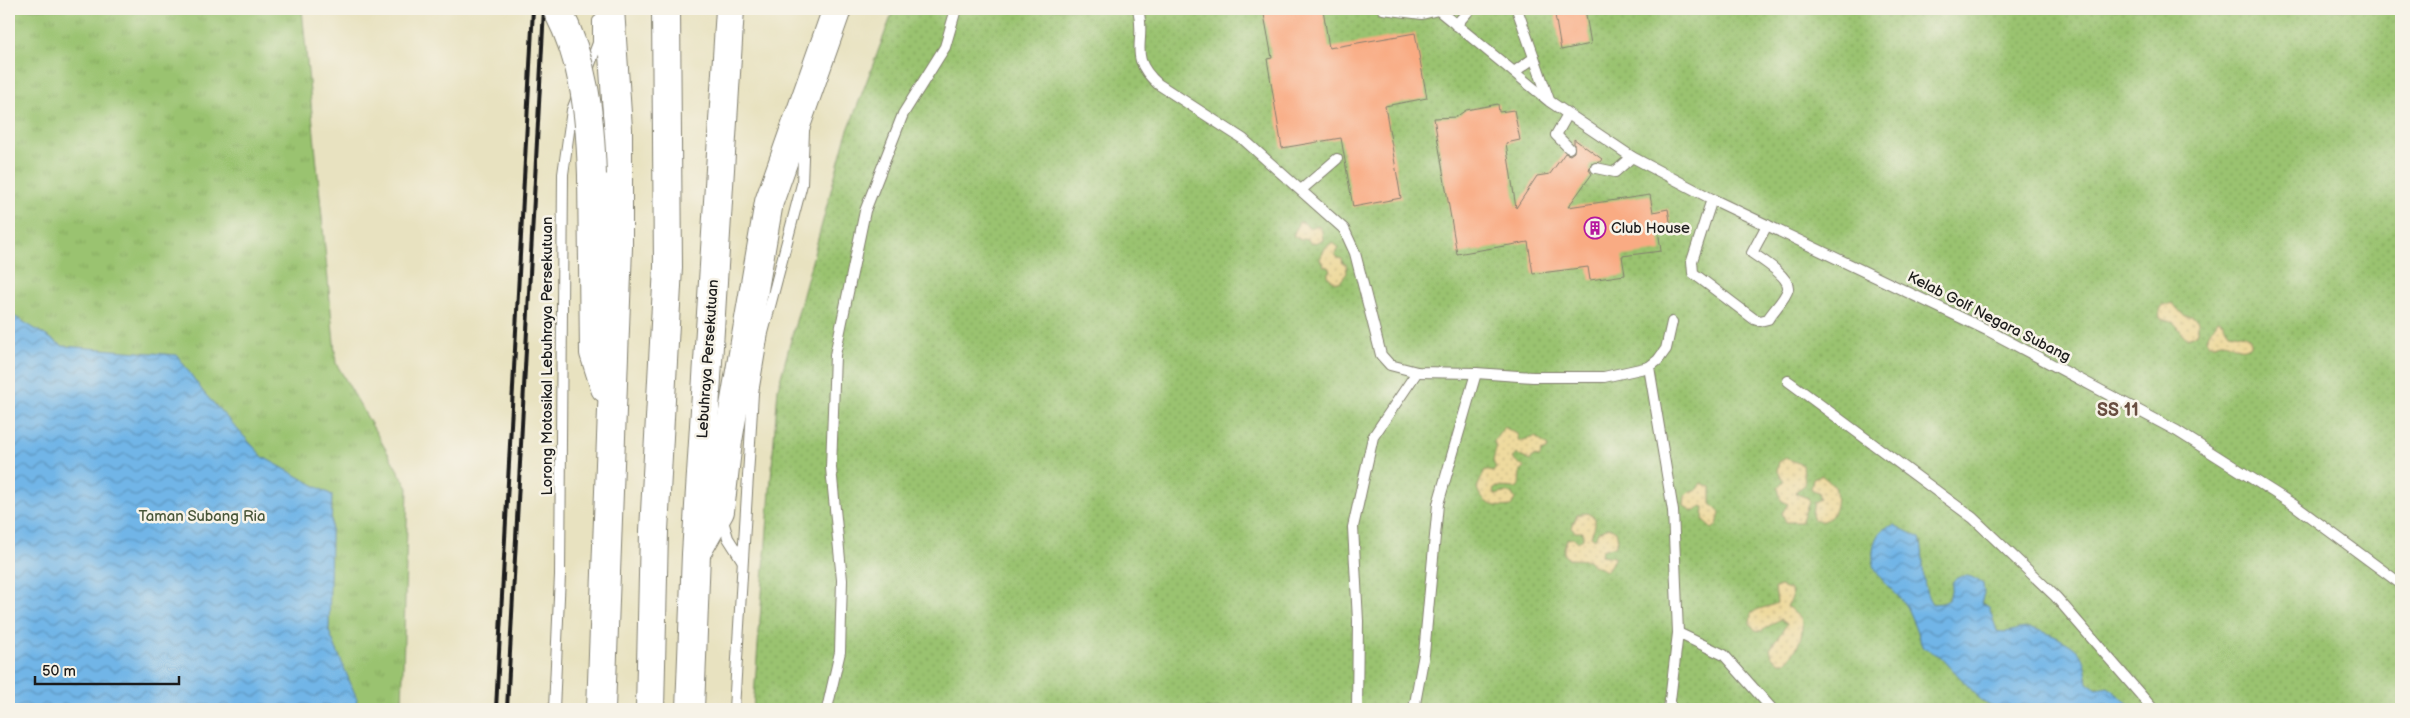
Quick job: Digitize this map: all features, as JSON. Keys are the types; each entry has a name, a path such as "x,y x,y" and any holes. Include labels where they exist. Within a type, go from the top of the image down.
{"highway":[{"path":"557,9 575,53 586,89 592,174 594,353 610,406"},
{"path":"601,709 610,406 618,247 618,129 610,9"},
{"path":"650,709 654,531 668,267 666,9"},
{"name":"Lebuhraya Persekutuan","path":"690,709 696,554 730,9"},
{"path":"696,554 720,511 728,441 770,202 837,9"}],"lane":[{"name":"Lorong Motosikal Lebuhraya Persekutuan","path":"554,709 560,575 563,174 572,110 598,43 597,9"},
{"path":"827,709 840,652 842,580 831,468 835,355 865,212 884,157 903,114 945,47 956,9"},
{"path":"1138,9 1140,62 1147,74 1158,84 1243,138 1344,229 1355,252 1381,355 1390,365 1417,372 1476,372 1533,377 1604,377 1649,367 1664,355 1672,322"},
{"path":"1383,9 1422,14 1438,10"},
{"path":"1456,25 1470,9"},
{"path":"1517,9 1549,101"},
{"name":"Kelab Golf Negara Subang","path":"1438,10 1549,101 1632,158 1712,199 1989,332 2177,431 2294,505 2401,584"},
{"path":"1514,72 1534,58"},
{"path":"1568,114 1557,130 1556,135 1569,148"},
{"path":"734,709 753,393 763,333 802,184 804,118"},
{"path":"1596,168 1615,172 1632,158"},
{"path":"1301,190 1337,159"},
{"path":"1712,199 1692,261 1693,273 1754,319 1760,321 1768,319 1788,290 1788,283 1783,277 1752,253 1767,225"},
{"path":"1649,367 1673,511 1678,633 1668,709"},
{"path":"1357,709 1358,621 1353,527 1373,437 1417,372"},
{"path":"1414,709 1424,654 1438,504 1476,372"},
{"path":"1788,380 1973,518 2056,597 2153,709"},
{"path":"720,511 728,538 742,560"},
{"path":"1678,633 1724,655 1772,709"}],"green space":[{"name":"Taman Subang Ria","path":"9,9 302,9 336,363 408,488 402,709 9,709"},
{"path":"894,9 2401,9 2401,709 753,709 778,388 845,138"}],"sand":[{"path":"1299,222 1303,222 1309,228 1318,225 1322,231 1323,240 1311,244 1307,238 1301,240 1293,236"},
{"path":"1333,242 1338,248 1335,254 1338,258 1342,259 1343,264 1346,264 1347,273 1340,282 1335,282 1328,277 1328,272 1331,271 1330,268 1324,266 1320,259 1325,248"},
{"path":"2173,304 2184,316 2192,316 2198,321 2198,332 2189,337 2184,336 2174,323 2160,318 2159,310 2162,305"},
{"path":"2217,320 2222,322 2229,332 2245,335 2250,338 2250,345 2239,348 2226,342 2210,344 2207,340 2209,333"},
{"path":"1504,427 1517,434 1519,441 1535,437 1548,446 1547,450 1541,452 1540,457 1533,456 1530,461 1517,454 1512,458 1525,468 1520,472 1519,485 1516,488 1497,487 1493,490 1496,495 1507,492 1512,494 1515,499 1511,506 1490,504 1482,498 1477,488 1485,470 1493,472 1496,468 1493,461 1496,449 1494,441"},
{"path":"1786,458 1803,465 1805,485 1796,491 1797,494 1808,498 1809,502 1801,522 1786,522 1782,513 1788,504 1781,500 1778,488 1784,481 1777,470 1779,462"},
{"path":"1821,475 1835,486 1836,505 1831,516 1827,520 1821,521 1814,520 1812,514 1814,502 1820,499 1818,492 1811,489 1813,478"},
{"path":"1701,483 1711,487 1711,504 1720,513 1717,525 1712,529 1703,521 1704,507 1701,506 1696,511 1690,511 1684,505 1685,496 1690,491 1696,491"},
{"path":"1587,513 1595,518 1595,525 1591,536 1595,539 1598,532 1609,527 1616,531 1618,540 1615,546 1602,550 1601,555 1615,557 1607,571 1593,565 1589,560 1569,559 1564,555 1567,539 1574,538 1578,542 1583,538 1583,532 1575,532 1572,527 1577,515"},
{"path":"1780,586 1791,590 1792,598 1787,606 1801,619 1802,625 1799,642 1785,662 1779,662 1772,657 1770,649 1787,624 1780,619 1761,631 1755,630 1750,623 1751,614 1777,603 1775,588"}],"water":[{"path":"9,313 63,346 177,355 204,393 263,457 332,495 329,631 357,699 355,709 9,709"},
{"path":"1894,525 1920,538 1925,588 1932,604 1943,603 1949,600 1953,581 1957,578 1968,576 1975,579 1983,584 1984,593 1981,603 1989,607 1997,631 2005,632 2031,628 2063,641 2076,649 2083,659 2088,683 2097,689 2108,687 2135,709 1996,709 1983,702 1940,656 1923,648 1907,608 1878,574 1874,566 1873,556 1875,541 1878,534"}],"building":[{"path":"1263,9 1323,9 1329,48 1415,33 1427,98 1385,106 1401,198 1353,207 1341,138 1282,148 1267,59 1272,58"},
{"path":"1554,9 1585,9 1591,44 1561,50"},
{"path":"1498,104 1499,112 1514,110 1520,140 1506,143 1516,208 1537,176 1550,174 1565,153 1570,155 1574,152 1574,139 1602,159 1600,162 1591,164 1589,170 1592,174 1568,207 1650,195 1653,212 1668,209 1671,227 1658,229 1661,251 1622,256 1625,275 1590,280 1588,267 1533,274 1528,242 1457,254 1434,118 1456,117 1466,110"}],"railway":[{"path":"496,709 533,9"},
{"path":"507,709 544,9"}],"place":[{"name":"Club House","path":"1595,228"}],"district":[{"name":"SS 11","path":"2118,410"}]}
